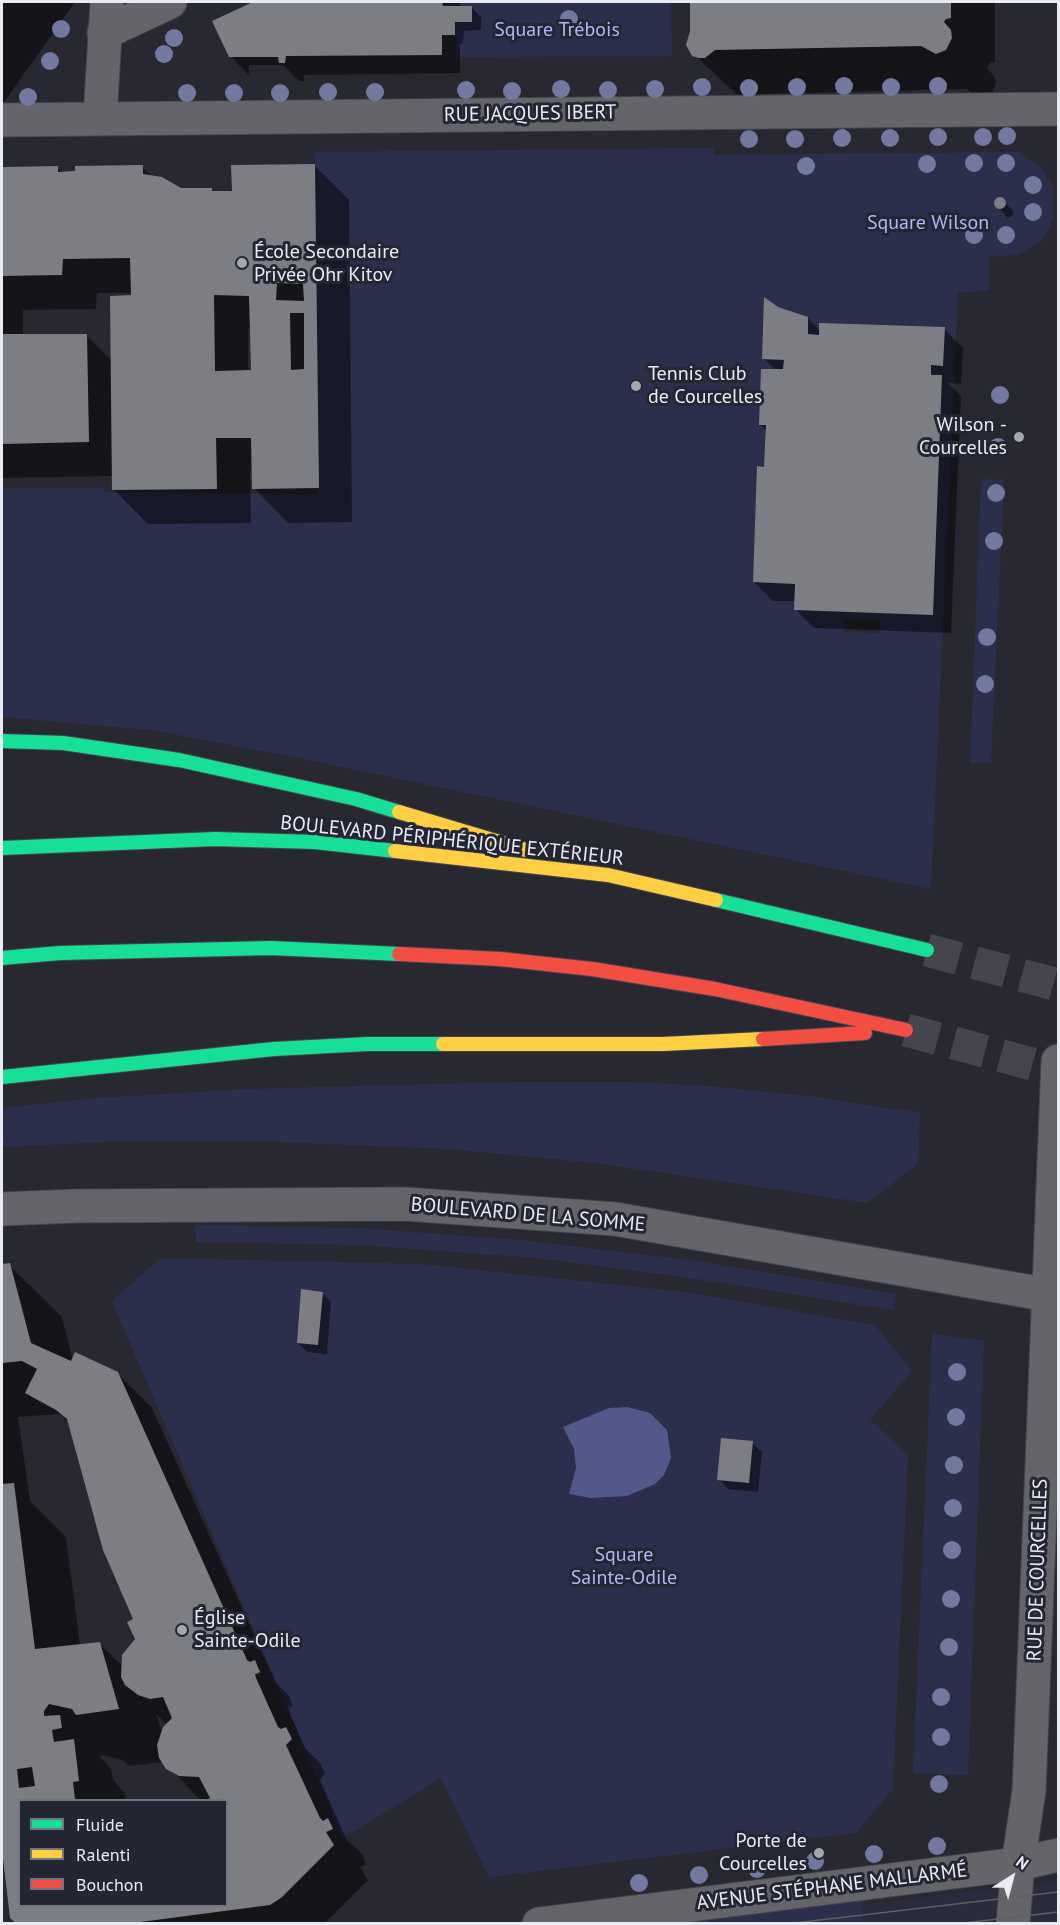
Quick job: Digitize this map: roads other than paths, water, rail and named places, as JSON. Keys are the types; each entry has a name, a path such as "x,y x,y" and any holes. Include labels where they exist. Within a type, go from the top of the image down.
{"highway":[{"path":"2,741 102,748 217,768 356,799 608,875"},
{"name":"BOULEVARD PÉRIPHÉRIQUE EXTÉRIEUR","path":"2,848 192,840 315,842 608,875 927,950"},
{"path":"2,958 60,953 271,948 500,959 592,969 715,989 906,1030 663,1044 368,1044 274,1049 2,1077"}],"street":[{"path":"100,119 107,2"},
{"path":"104,33 170,2"},
{"name":"RUE JACQUES IBERT","path":"2,120 1059,108"},
{"name":"RUE DE COURCELLES","path":"1013,1923 1018,1864 1029,1791 1059,1061"},
{"name":"BOULEVARD DE LA SOMME","path":"2,1209 77,1206 405,1204 615,1219 1049,1295"},
{"name":"AVENUE STÉPHANE MALLARMÉ","path":"539,1923 1018,1864 1059,1855"}],"tunnel":[{"path":"927,950 1058,985"},
{"path":"906,1030 1058,1071"}],"tram line":[{"path":"786,1924 1058,1892"},
{"path":"955,1924 1058,1912"}],"place":[{"name":"École Secondaire Privée Ohr Kitov","path":"242,263"},
{"name":"Tennis Club de Courcelles","path":"636,386"},
{"name":"Wilson - Courcelles","path":"1019,437"},
{"name":"Église Sainte-Odile","path":"182,1630"},
{"name":"Porte de Courcelles","path":"819,1853"}],"park label":[{"name":"Square Trébois","path":"557,30"},
{"name":"Square Wilson","path":"928,223"},
{"name":"Square Sainte-Odile","path":"624,1566"}]}
